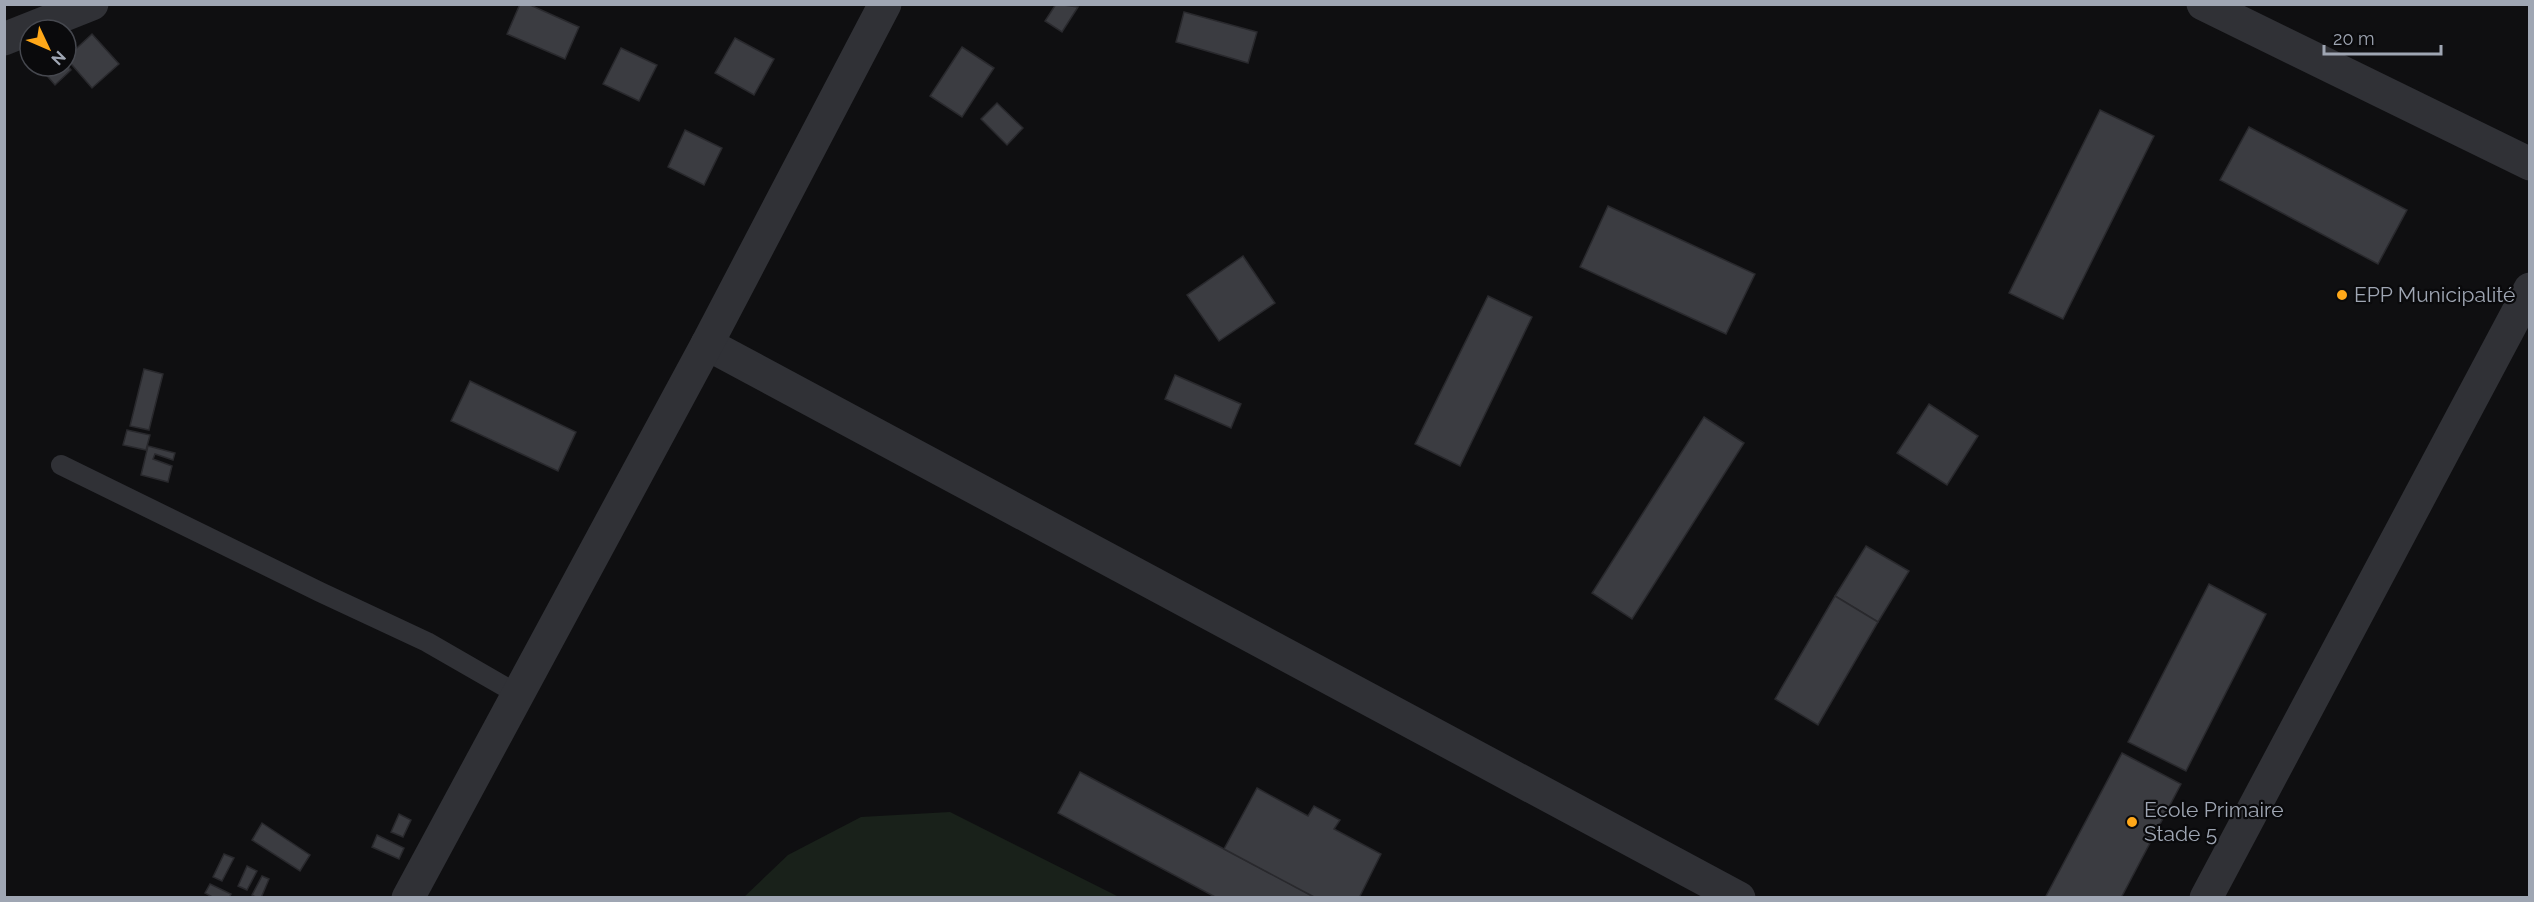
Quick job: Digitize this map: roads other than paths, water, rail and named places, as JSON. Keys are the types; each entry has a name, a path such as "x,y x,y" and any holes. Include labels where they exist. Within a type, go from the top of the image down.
{"street":[{"path":"4,39 92,4"},
{"path":"408,897 707,344 885,4"},
{"path":"2203,4 2529,164"},
{"path":"2206,897 2529,290"},
{"path":"707,344 1739,897"}],"lane":[{"path":"61,465 320,592 428,642 519,695"}],"place":[{"name":"EPP Municipalité","path":"2342,295"},
{"name":"Ecole Primaire Stade 5","path":"2132,822"}]}
